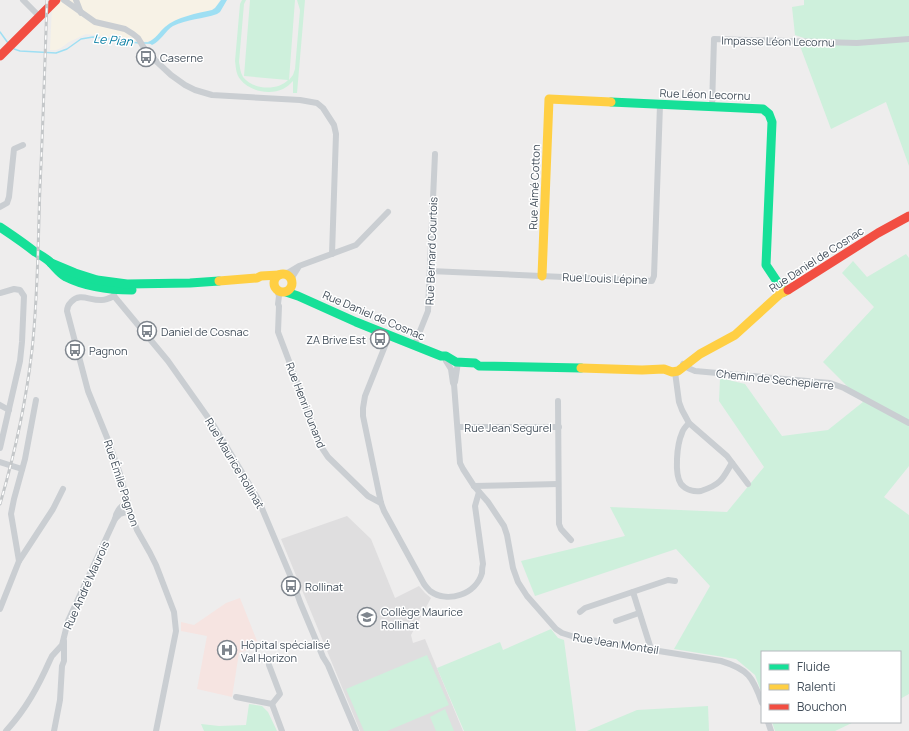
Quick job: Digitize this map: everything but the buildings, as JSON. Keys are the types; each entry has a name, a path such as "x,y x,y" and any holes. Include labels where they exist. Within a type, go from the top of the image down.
{"street":[{"path":"23,0 37,14"},
{"path":"0,56 7,44 37,14 54,0"},
{"path":"64,0 95,22 125,29 134,34 144,48 171,75 195,90 212,95 306,101 317,103 323,108 334,125 336,134 332,254"},
{"path":"76,0 81,13"},
{"name":"Impasse Léon Lecornu","path":"712,107 714,39 858,43 909,39"},
{"name":"Rue Léon Lecornu","path":"549,99 763,109 769,114 772,122 766,265 784,292"},
{"name":"Rue Aimé Cotton","path":"542,276 549,99"},
{"name":"Rue Louis Lépine","path":"430,271 652,281 654,276 660,105"},
{"path":"0,207 7,203 9,197 14,150 22,145"},
{"name":"Rue Bernard Courtois","path":"414,346 428,311 434,154"},
{"path":"51,264 55,264 111,287 127,284 190,283 257,278 261,276 289,272 299,266 356,245 388,212"},
{"name":"Rue Daniel de Cosnac","path":"257,278 267,282 281,291 298,296 389,336 443,358 446,356 458,364 475,367 513,368 642,370 680,368 684,361 700,354 738,332 784,292 878,233 909,216"},
{"path":"0,227 51,264 56,270 68,277 127,290 165,288 190,283"},
{"path":"281,274 275,279 274,285 281,291 290,290 293,276 299,266"},
{"path":"281,274 289,276 298,296"},
{"name":"Rue Émile Pagnon","path":"111,287 107,299 102,300 78,297 69,304 67,310 88,391 120,474 130,511 137,530 150,553 174,612 176,631 156,731"},
{"name":"Rue Maurice Rollinat","path":"111,287 168,361 214,426 258,499 294,582 300,602 321,653 328,665 356,731"},
{"path":"0,293 14,289 20,290 24,296 20,361 0,448"},
{"name":"Rue Henri Dunand","path":"281,291 278,304 278,332 322,448 328,457 368,496 381,503"},
{"path":"389,336 365,396 363,416 381,503 384,511 424,584 431,592 449,597 455,596 468,591 474,586 482,573 483,564 475,506 479,492"},
{"name":"Rue Jean Monteil","path":"443,358 450,369 452,382 454,384 460,463 474,486 488,502 504,526 507,534 513,568 518,582 527,596 556,629 562,633 578,638 651,649 733,664 749,675 761,700"},
{"name":"Rue Jean Monteil","path":"454,384 456,382 458,364"},
{"path":"680,368 678,397 682,410 689,423 727,456 748,484"},
{"name":"Chemin de Sechepierre","path":"680,368 695,371 830,383 844,388 909,423"},
{"path":"19,561 11,514 27,452 36,400"},
{"path":"558,401 559,524 561,529 571,540"},
{"path":"0,405 9,410"},
{"path":"689,423 682,432 677,446 677,468 681,483 686,488 695,492 712,486 720,481 732,463"},
{"name":"Rue Jean Segurel","path":"458,427 559,427"},
{"path":"0,462 22,469"},
{"path":"474,486 558,484"},
{"path":"0,609 19,561 53,510 63,489"},
{"name":"Rue André Maurois","path":"6,731 19,716 32,696 52,656 62,645 64,632 68,621 117,512 128,502"},
{"path":"115,519 120,514 130,511"},
{"path":"580,612 585,608 668,580 674,580"},
{"path":"633,592 651,649"},
{"path":"616,621 639,613"},
{"path":"54,731 60,700 62,666 64,661 64,639"},
{"path":"49,661 56,657 61,661 62,666"},
{"path":"269,664 280,694 272,704"},
{"path":"236,698 272,704"},
{"path":"272,704 282,731"}],"shaded area":[{"path":"58,0 220,0 217,6 212,10 167,26 155,38 148,42 86,34 69,42 61,48 50,50 52,6"},
{"name":"Collège Maurice Rollinat","path":"347,516 371,539 395,598 419,586 431,598 411,635 413,643 425,639 463,731 360,731 281,539"},
{"name":"Hôpital spécialisé Val Horizon","path":"240,598 259,646 239,653 232,697 197,689 207,636 181,631 181,622 194,625 226,603"}],"green space":[{"path":"242,0 246,0 244,4 239,62 241,71 243,77 247,81 259,87 266,88 284,84 288,80 244,76 250,0 295,0 289,80 295,69 300,10 297,0 305,0 297,93 293,93 293,81 283,89 266,92 249,87 239,77 236,71 235,61 240,4"},
{"path":"804,0 909,0 909,166 886,102 831,129 800,46 831,47 795,35 792,7 804,5"},
{"path":"906,254 909,258 909,466 884,497 909,515 909,694 901,698 901,651 761,651 761,691 755,675 736,659 674,649 710,586 676,549 535,596 521,561 625,536 610,507 727,512 764,467 719,401 720,378 745,384 782,436 828,430 863,402 823,362 874,307 842,273 853,261 867,277"},
{"path":"551,629 558,638 564,640 576,731 464,731 437,668 500,642 503,650"},
{"path":"427,655 449,705 387,731 364,731 346,689"},
{"path":"249,704 262,706 268,712 277,731 204,731 201,724 219,726 246,725"},
{"path":"708,706 709,731 587,731 637,710"},
{"path":"445,709 454,731 436,731 430,717"},
{"path":"772,723 852,723 835,731 775,731"}],"water":[{"path":"221,0 227,0 220,12 217,14 189,20 173,26 152,45 148,42 175,21 187,16 212,10"}],"waterway":[{"name":"Le Pian","path":"0,32 8,43"},
{"name":"Le Pian","path":"14,49 20,51 56,53 67,49 81,39 93,37 139,43"},
{"name":"Le Pian","path":"143,43 151,43"}],"railway":[{"path":"0,504 15,447 23,408 30,369 36,309 47,0"}],"traffic: fast":[{"path":"611,102 763,109 769,114 772,122 766,265 784,292"},
{"path":"0,227 47,259 66,277 98,287 132,290"},
{"path":"51,263 97,280 127,284 219,281"},
{"path":"286,292 356,322 441,356 446,356 456,362 475,363 479,366 581,368"}],"traffic: slow":[{"path":"542,276 549,99 611,102"},
{"path":"279,274 287,274 292,279 292,283 290,290 287,292 279,292 274,287 274,279 279,274"},
{"path":"219,281 279,275"},
{"path":"581,368 642,370 664,369 672,372 678,371 700,354 735,335 780,294 788,290"}],"traffic: jam":[{"path":"0,56 56,0"},
{"path":"788,290 878,233 909,216"}],"place":[{"name":"Caserne","path":"146,57"},
{"name":"Daniel de Cosnac","path":"147,331"},
{"name":"ZA Brive Est","path":"380,339"},
{"name":"Pagnon","path":"75,350"},
{"name":"Rollinat","path":"291,586"},
{"name":"Collège Maurice Rollinat","path":"367,617"},
{"name":"Hôpital spécialisé Val Horizon","path":"227,650"}]}
